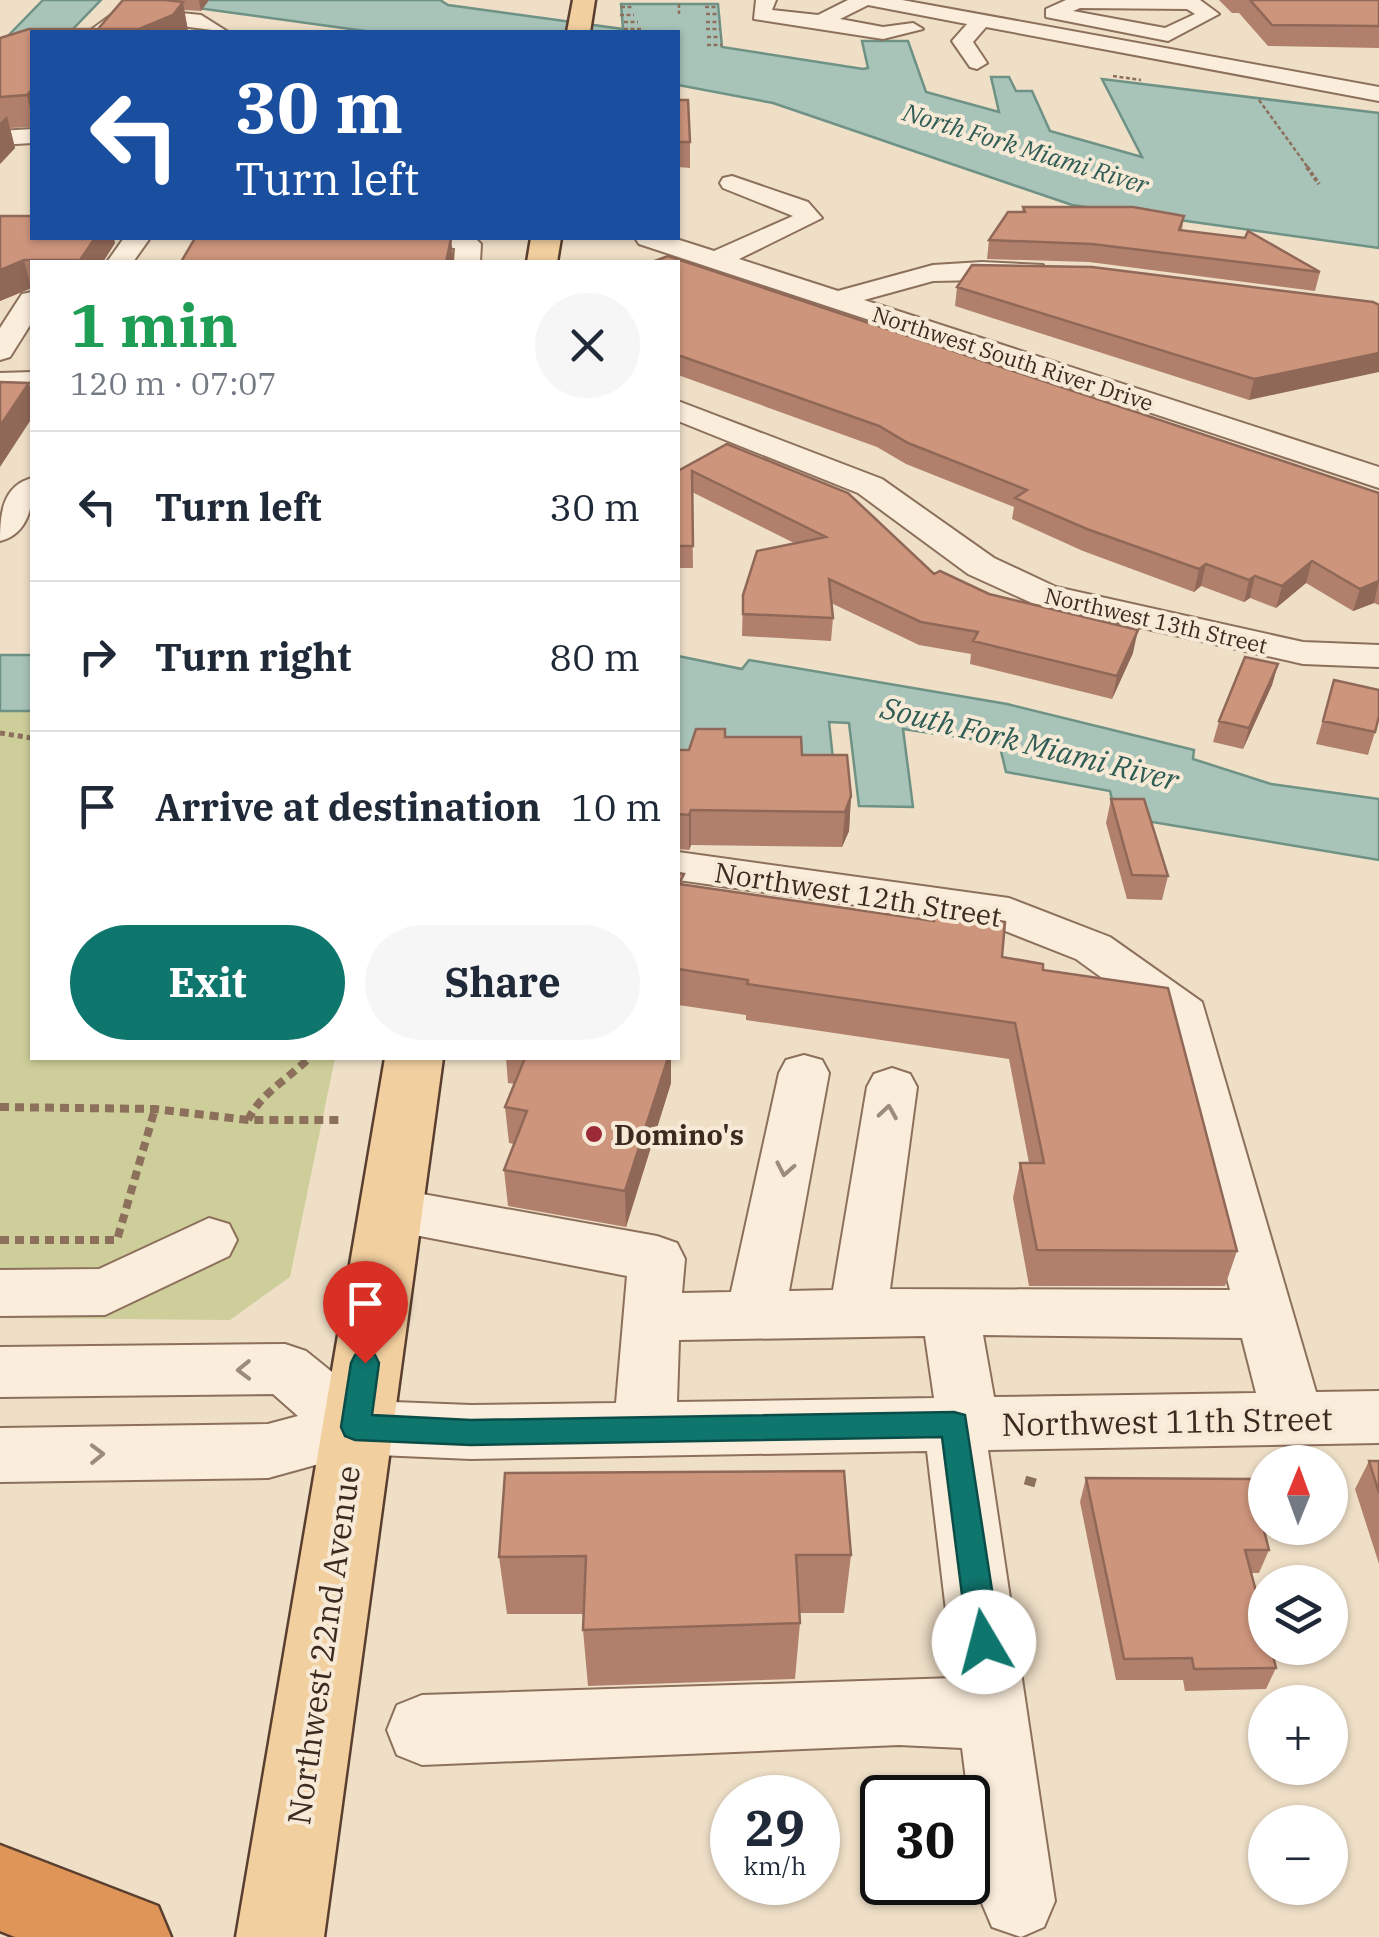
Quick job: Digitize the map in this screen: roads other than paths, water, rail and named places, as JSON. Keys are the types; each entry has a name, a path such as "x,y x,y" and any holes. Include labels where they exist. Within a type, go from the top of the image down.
{"main road":[{"path":"579,30 584,0"},
{"name":"Northwest 22nd Avenue","path":"280,1937 414,1060"}],"street":[{"path":"766,0 761,16 897,33 917,28 941,13"},
{"path":"797,42 821,21 863,0"},
{"path":"871,0 1376,94"},
{"path":"1139,50 1168,35 1209,14 1191,2 1077,2 1053,13 1168,35 1310,60"},
{"path":"1120,25 1165,2"},
{"path":"100,30 116,14 138,13 201,21 215,30"},
{"path":"977,63 962,41 981,21"},
{"path":"1098,43 1084,56 1354,104 1376,94"},
{"path":"0,138 30,136"},
{"path":"718,259 808,218 799,207 732,183"},
{"path":"442,240 468,244 467,260"},
{"name":"Northwest South River Drive","path":"655,240 1379,478"},
{"path":"838,301 888,279 921,273 1058,272"},
{"path":"0,352 30,303"},
{"path":"0,382 30,381"},
{"name":"Northwest 13th Street","path":"680,411 870,486 981,566 1044,595 1302,653 1379,656"},
{"path":"0,531 30,491"},
{"name":"Northwest 12th Street","path":"680,866 993,909 1092,948 1185,1014 1294,1418"},
{"path":"755,1316 804,1073"},
{"path":"858,1312 892,1087"},
{"path":"389,1209 657,1259 645,1429"},
{"path":"0,1293 105,1292 209,1240"},
{"path":"650,1317 858,1312 1264,1314"},
{"path":"950,1312 1018,1901"},
{"path":"0,1372 286,1369 355,1427"},
{"name":"Northwest 11th Street","path":"0,1455 268,1450 355,1427 471,1432 1379,1417"},
{"path":"422,1730 900,1711 994,1714"}],"water":[{"path":"43,0 101,0 72,30 30,30 1,43"},
{"name":"North Fork Miami River","path":"139,0 440,0 448,5 623,29 621,4 718,4 722,47 863,69 868,68 862,41 908,41 926,92 999,112 991,77 1009,77 1016,91 1032,91 1050,131 1142,157 1102,79 1379,113 1379,248 1072,205 773,103 680,85 680,30 357,30"},
{"path":"0,655 30,655 30,711 0,711"},
{"name":"South Fork Miami River","path":"680,656 742,669 749,660 1007,704 1194,750 1193,759 1271,784 1379,799 1379,860 1116,816 1110,791 1006,772 999,743 903,729 913,807 859,806 849,723 829,722 833,759 680,763"}],"place":[{"name":"Domino's","path":"594,1134"}]}
